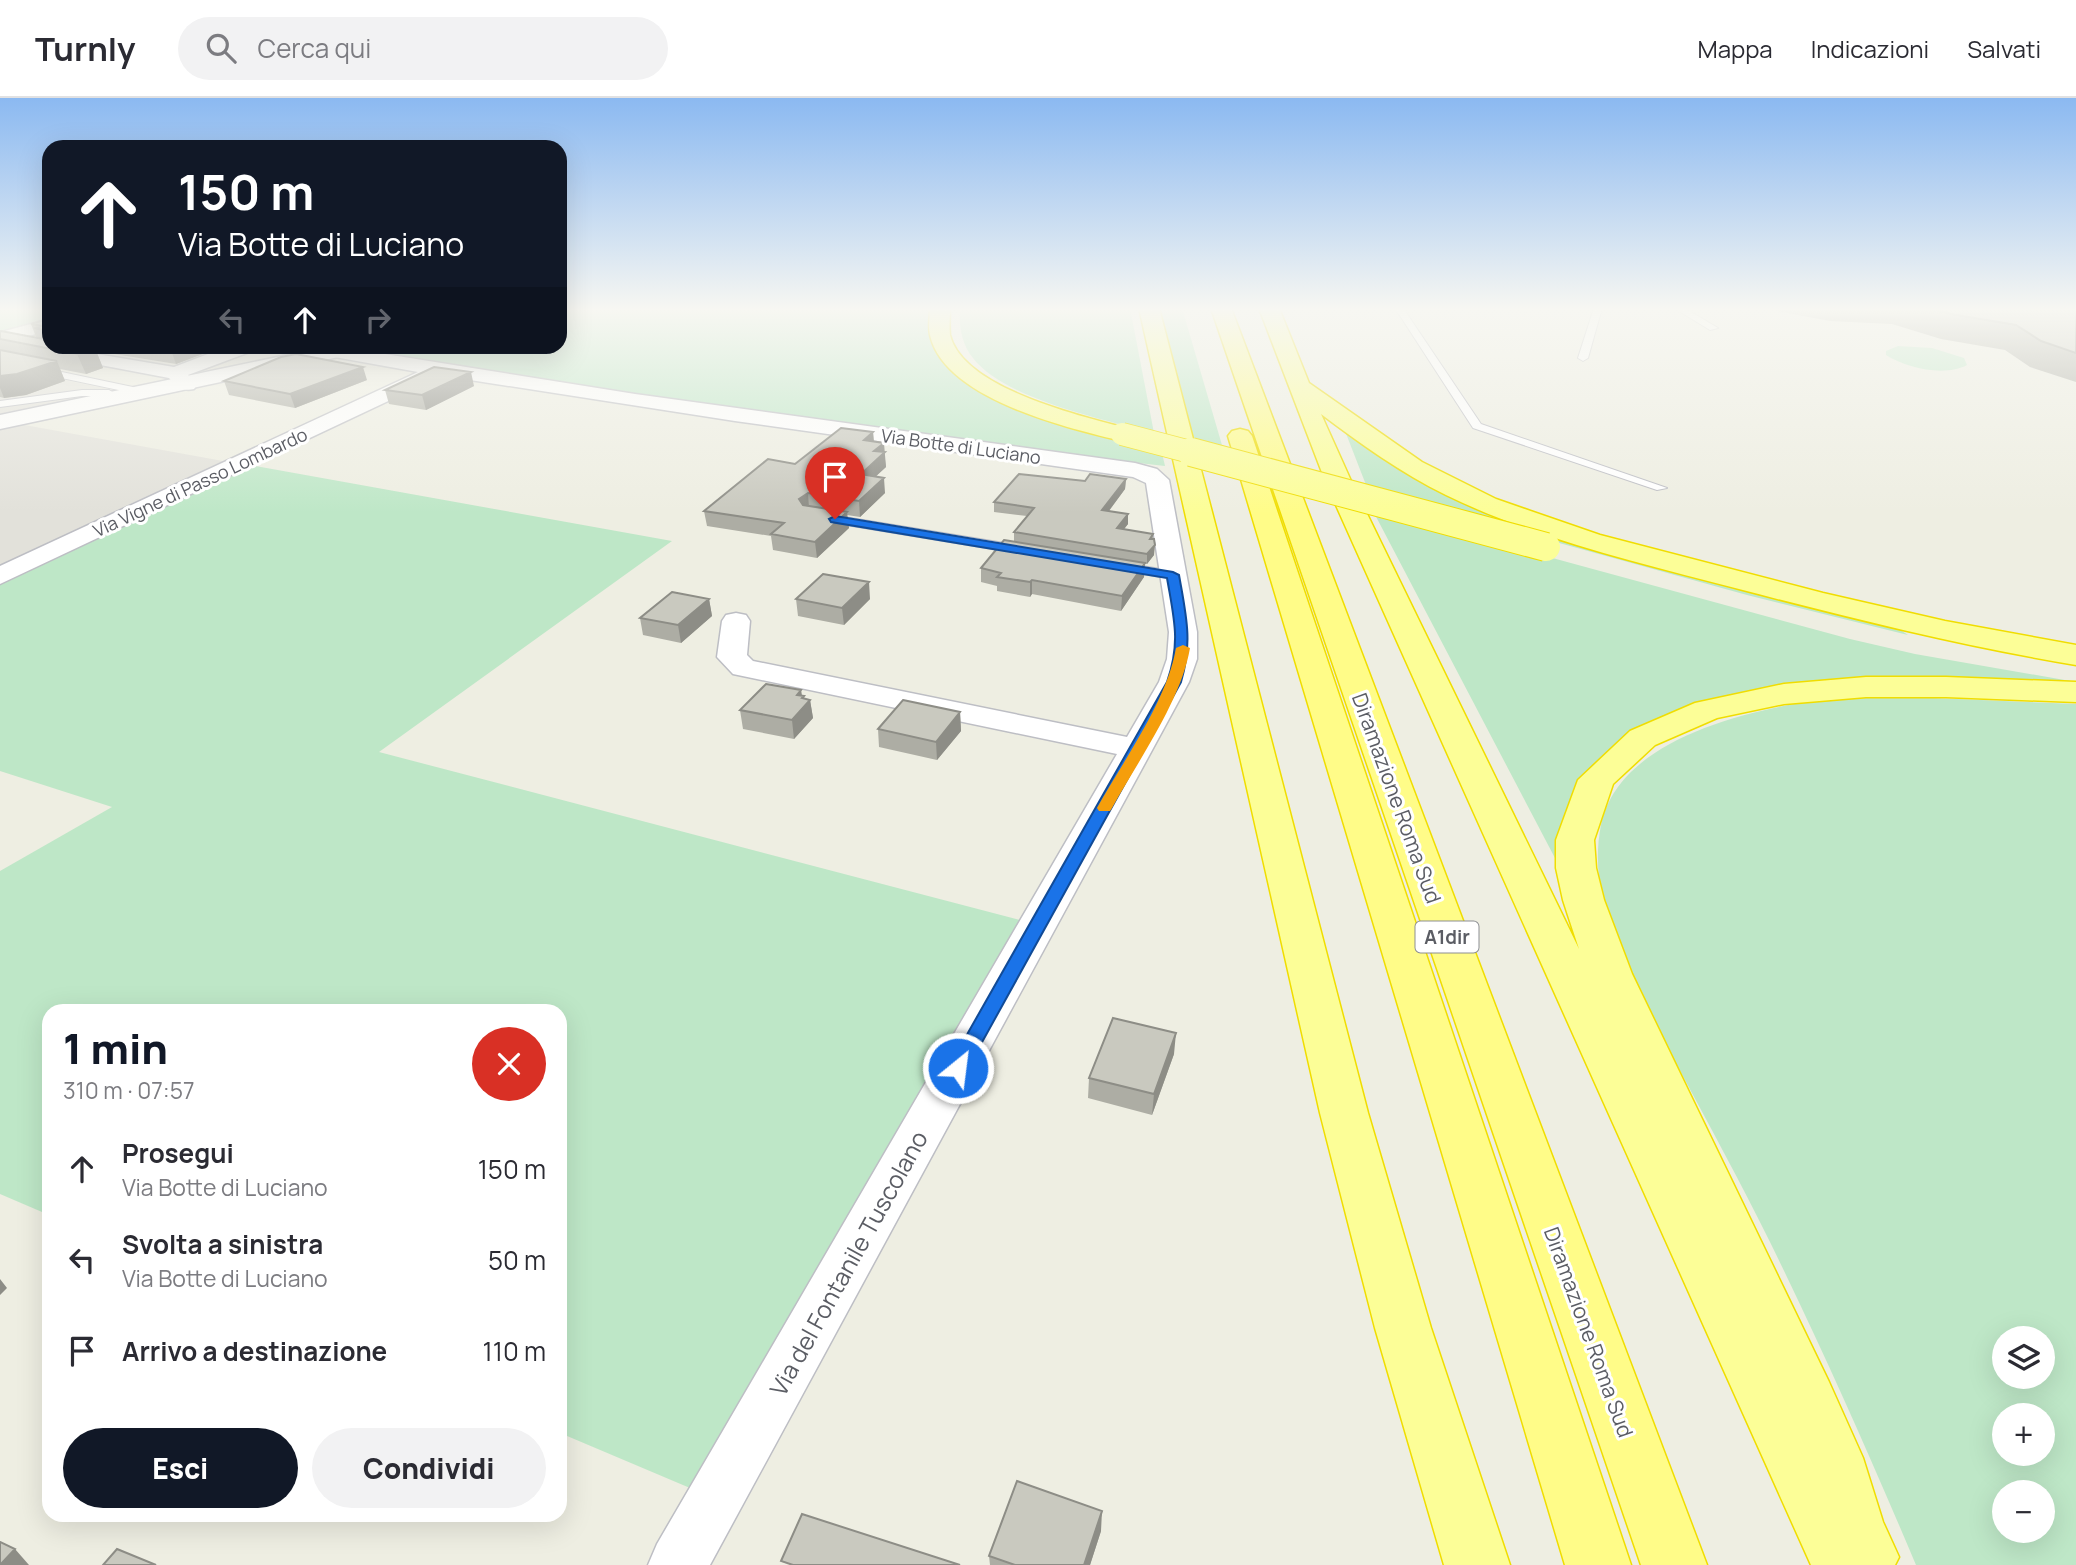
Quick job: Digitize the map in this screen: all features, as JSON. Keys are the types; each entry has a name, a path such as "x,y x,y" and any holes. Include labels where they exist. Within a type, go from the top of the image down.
{"highway":[{"path":"972,376 1033,407 1122,433 1877,635 1890,642 2076,674"},
{"path":"1188,376 1344,1113 1403,1328 1477,1565"},
{"name":"Diramazione Roma Sud","path":"1196,376 1598,1565"},
{"name":"Diramazione Roma Sud","path":"1200,376 1675,1565"},
{"path":"1296,376 1339,482 1844,1565"},
{"path":"1300,387 1413,467 1461,493 1523,518 1641,555 1873,615 1985,640 2076,655"},
{"path":"1877,635 1892,634 2076,666"},
{"path":"1869,1565 1854,1530 1832,1458 1803,1390 1641,1041 1592,928 1578,879 1574,851 1578,822 1594,783 1624,752 1682,719 1727,704 1821,690 1939,687 2076,692"}],"street":[{"path":"170,376 181,379 196,376"},
{"path":"0,422 148,393 186,376"},
{"name":"Via Vigne di Passo Lombardo","path":"0,576 424,376"},
{"name":"Via Botte di Luciano","path":"483,376 1143,472 1157,480 1183,639 1180,666"},
{"path":"736,621 732,657 737,665 743,668 1138,749"},
{"name":"Via del Fontanile Tuscolano","path":"678,1565 1138,749 1180,666"}],"lane":[{"path":"69,376 148,393"},
{"path":"1445,376 1478,426 1661,488"},
{"path":"0,404 82,393 148,393"},
{"path":"809,515 1038,553"},
{"path":"1105,564 1173,575"}],"shaded area":[{"path":"0,376 46,376 108,389 93,398 0,416"},
{"path":"19,424 223,461 0,567 0,428"}],"green space":[{"path":"511,376 960,376 1162,453 1165,466 757,414"},
{"path":"995,376 1143,376 1154,433 1057,406"},
{"path":"1176,376 1202,376 1224,452 1193,444"},
{"path":"1345,431 1414,475 1785,600 1899,629 1908,635 1747,595 1368,490"},
{"path":"239,463 672,541 379,752 1039,925 716,1499 567,1436 567,1004 42,1004 42,1212 0,1194 0,871 112,807 0,771 0,576"},
{"path":"1372,509 1850,639 1915,654 2076,682 1822,681 1775,685 1709,700 1648,725 1556,860"},
{"path":"1863,695 2076,704 2076,1565 1916,1565 1789,1282 1736,1176 1632,982 1608,920 1598,857 1601,825 1615,792 1639,765 1671,743 1709,726 1791,705"}],"building":[{"path":"235,376 337,376 290,394 224,381"},
{"path":"414,376 461,376 422,395 385,390"},
{"path":"841,428 873,432 864,440 884,443 874,451 885,452 861,474 884,478 859,501 808,493 799,499 803,505 847,512 815,542 771,534 784,523 704,511 768,459 795,464"},
{"path":"1019,474 1085,481 1090,474 1126,479 1102,510 1128,514 1117,528 1153,534 1150,539 1154,539 1155,545 1147,554 1014,532 1034,508 994,502"},
{"path":"1004,540 1145,563 1122,596 1032,580 1030,582 997,577 1001,573 981,568"},
{"path":"823,574 869,582 842,608 796,599"},
{"path":"672,592 709,599 678,625 640,618"},
{"path":"766,684 801,690 797,695 810,700 792,720 740,710"},
{"path":"903,700 960,712 936,742 878,729"},
{"path":"1113,1018 1176,1033 1154,1094 1089,1078"},
{"path":"1017,1481 1102,1511 1084,1565 1015,1565 989,1556"},
{"path":"802,1514 960,1565 793,1565 781,1561"},
{"path":"0,1542 15,1549 0,1565"},
{"path":"117,1549 156,1565 103,1565"}],"slow traffic":[{"path":"1105,808 1170,690 1180,666 1183,648"}],"route":[{"path":"835,519 1173,575 1183,639 1182,659 1174,682 958,1068"}]}
